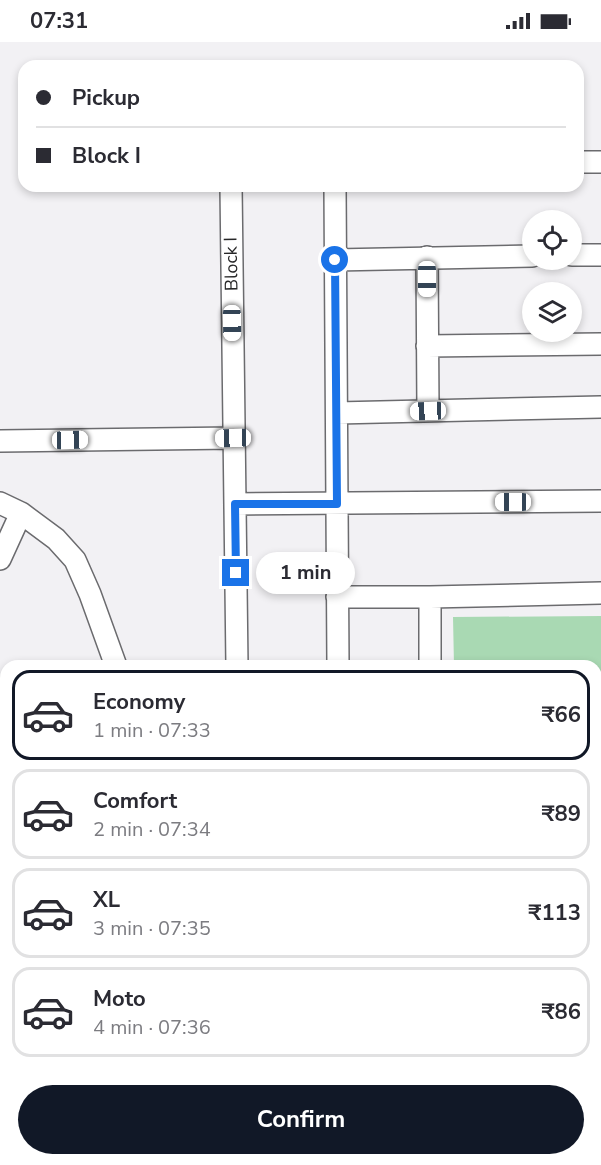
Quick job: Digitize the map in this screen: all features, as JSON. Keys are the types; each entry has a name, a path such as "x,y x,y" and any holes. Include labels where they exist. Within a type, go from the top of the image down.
{"street":[{"path":"584,162 601,162"},
{"name":"Block I","path":"231,192 237,660"},
{"path":"335,192 338,660"},
{"path":"582,255 601,255"},
{"path":"335,260 522,256"},
{"path":"427,257 428,411"},
{"path":"427,346 601,344"},
{"path":"337,413 601,407"},
{"path":"0,441 233,438"},
{"path":"235,504 601,501"},
{"path":"0,503 21,513 56,539 75,560 114,660"},
{"path":"0,559 21,513"},
{"path":"337,597 601,593"},
{"path":"430,597 430,660"}],"green space":[{"path":"601,616 601,660 454,660 453,617"}],"route":[{"path":"236,573 235,504 337,504 335,260"}]}
